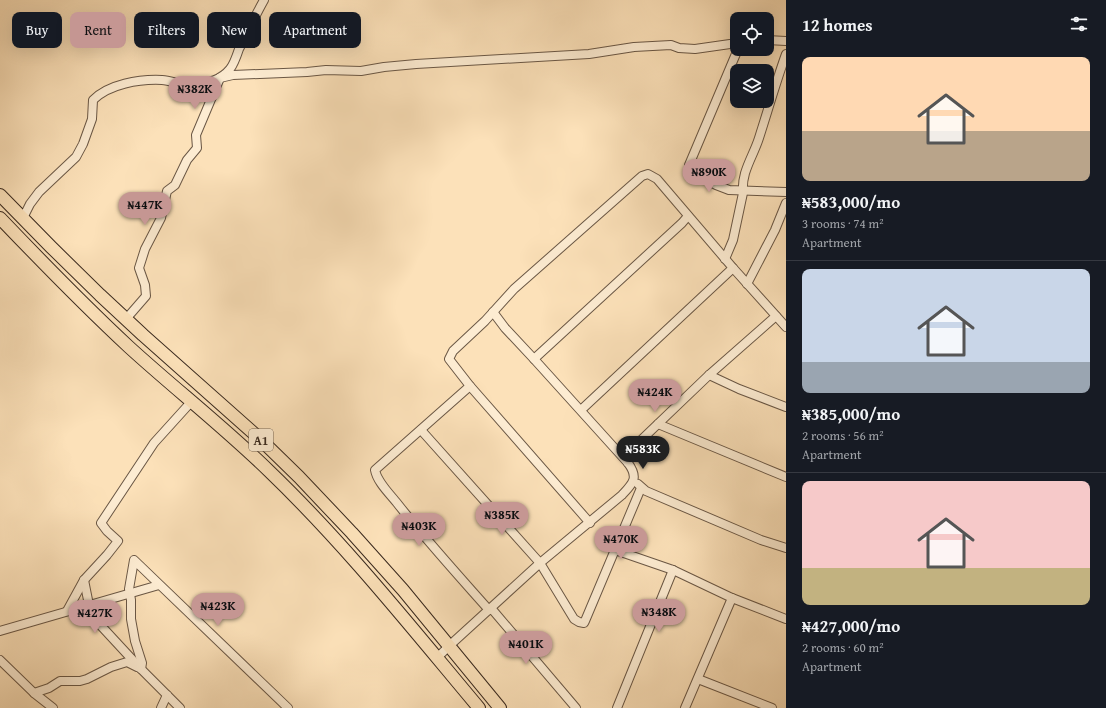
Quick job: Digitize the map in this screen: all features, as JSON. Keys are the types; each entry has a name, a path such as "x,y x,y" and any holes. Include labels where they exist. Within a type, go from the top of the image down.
{"highway":[{"name":"A1","path":"2,200 23,218 100,295 280,457 352,533 403,590 500,708"},
{"name":"A1","path":"0,218 88,308 287,489 390,602 479,708"},
{"path":"88,308 100,295"}],"street":[{"path":"23,218 30,204 39,192 76,157 83,144 92,119 93,100 100,92 111,87 145,81 161,80 192,85 216,81 230,69 264,0"},
{"path":"774,40 786,41"},
{"path":"220,78 233,75 326,70 361,71 416,64 589,54 641,46 671,45 680,48 695,49 730,44"},
{"path":"725,260 733,240 743,177 759,139 786,54"},
{"path":"735,56 689,165 689,170 716,185 729,190 786,192"},
{"path":"126,319 146,296 145,285 139,268 144,249 161,218 167,191 175,185 187,160 197,148 196,135 220,78"},
{"path":"590,524 449,360 450,355 514,289 642,176 648,174 657,179 725,260 786,327"},
{"path":"747,284 775,230 786,203"},
{"path":"534,359 688,216"},
{"path":"580,410 733,268"},
{"path":"437,658 540,563 590,524 633,483 634,476 628,463 505,328 493,312"},
{"path":"628,463 629,452 709,375 776,316"},
{"path":"709,375 739,389 786,407"},
{"path":"470,386 375,470 387,491 418,531 490,609 576,708"},
{"path":"67,611 84,580 118,541 101,523 154,443 192,401"},
{"path":"658,424 786,477"},
{"path":"421,430 540,563 574,619 581,623 585,621 641,488"},
{"path":"633,483 639,485 646,491 786,548"},
{"path":"615,550 673,570 732,598 786,619"},
{"path":"141,669 142,663 135,641 131,618 130,593 134,560 288,708"},
{"path":"618,708 673,570"},
{"path":"84,580 91,615 141,669 180,708"},
{"path":"0,631 159,585"},
{"path":"685,708 732,598"},
{"path":"0,660 34,693 53,708"},
{"path":"34,693 49,688 60,681 80,681 87,679 111,666 127,662 134,667 141,669"},
{"path":"698,679 758,706 772,708"},
{"path":"161,708 167,695"}]}
